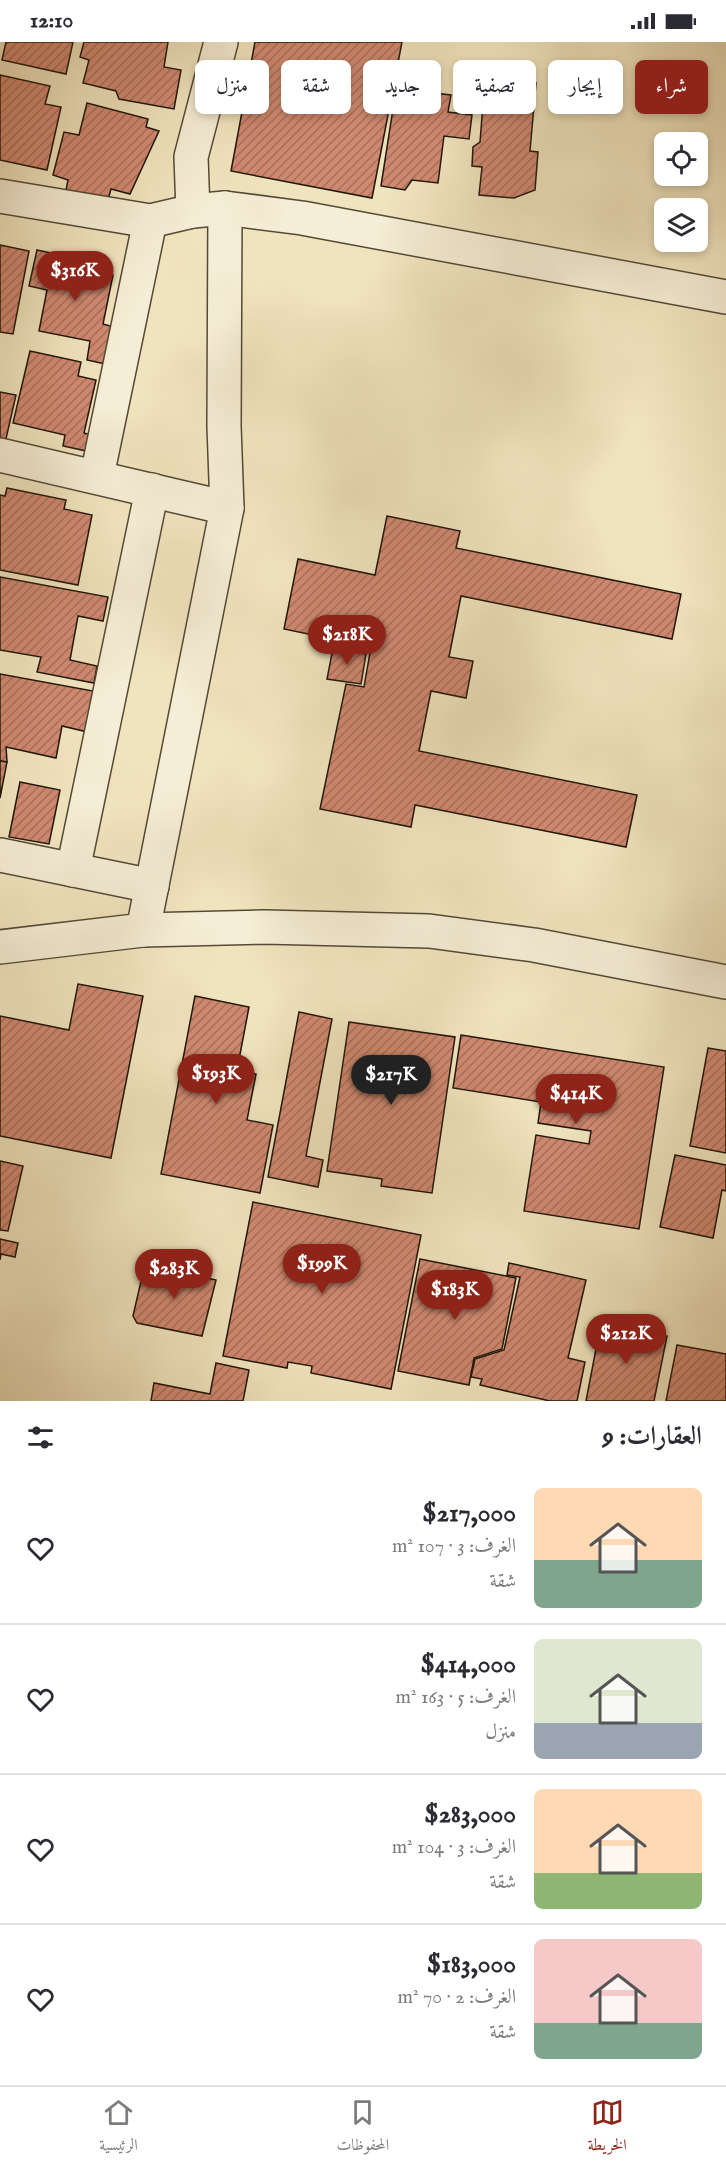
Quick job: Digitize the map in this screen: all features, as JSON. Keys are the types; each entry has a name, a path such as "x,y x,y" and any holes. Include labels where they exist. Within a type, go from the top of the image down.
{"street":[{"path":"193,211 191,157 221,42"},
{"path":"0,196 150,220 193,211 225,208 302,218 726,297"},
{"path":"143,930 227,508 224,426 225,208"},
{"path":"97,476 150,220"},
{"path":"0,455 227,508"},
{"path":"73,870 152,490"},
{"path":"0,855 152,886"},
{"path":"0,947 143,930 264,927 429,931 534,945 726,982"}],"building":[{"path":"6,42 73,42 66,74 2,60"},
{"path":"84,42 168,42 164,67 181,70 174,109 119,99 116,91 83,83 89,60 80,57"},
{"path":"255,42 402,42 399,60 363,60 363,114 388,114 372,198 231,171 242,114 269,114 269,60 252,60"},
{"path":"0,75 50,86 45,104 61,107 47,170 0,160"},
{"path":"441,94 451,95 448,112 472,115 469,139 444,136 438,183 412,180 405,190 381,186 392,114 441,114"},
{"path":"87,103 148,119 146,127 159,131 130,194 111,189 108,200 66,190 68,180 53,175 64,132 79,135"},
{"path":"482,114 533,114 530,151 538,152 535,190 514,198 479,195 482,167 472,166 473,147 480,142"},
{"path":"0,245 29,251 13,334 0,332"},
{"path":"37,250 89,261 88,270 113,275 103,324 117,328 110,365 87,360 90,341 39,331 47,290 29,286"},
{"path":"30,351 81,362 78,376 96,380 84,433 95,436 91,452 63,446 65,435 13,423"},
{"path":"0,392 16,395 5,443 0,442"},
{"path":"7,488 66,500 64,509 92,515 78,585 0,570 0,495 5,496"},
{"path":"387,516 460,531 456,548 681,594 672,639 461,596 449,657 473,661 466,698 431,691 419,751 637,795 626,847 415,805 411,827 320,809 346,684 364,687 371,647 284,629 298,559 375,575"},
{"path":"0,577 108,597 103,621 78,616 70,660 97,666 94,683 37,672 41,657 0,650"},
{"path":"333,648 366,654 361,684 327,679"},
{"path":"0,674 104,693 96,734 62,726 56,758 6,747 7,762 0,761"},
{"path":"0,761 7,762 0,798"},
{"path":"20,782 60,790 49,844 9,837"},
{"path":"78,984 143,996 111,1158 0,1136 0,1016 69,1030"},
{"path":"195,996 249,1007 237,1070 256,1074 247,1120 273,1125 260,1193 161,1174"},
{"path":"299,1012 332,1019 306,1156 323,1160 318,1187 268,1177"},
{"path":"349,1022 455,1037 432,1193 381,1186 382,1179 327,1171"},
{"path":"461,1035 664,1067 639,1229 524,1211 536,1135 589,1144 591,1131 538,1123 541,1102 453,1088"},
{"path":"708,1048 726,1051 726,1153 690,1146"},
{"path":"675,1155 726,1165 726,1191 722,1190 713,1238 660,1227"},
{"path":"0,1161 23,1166 8,1231 0,1230"},
{"path":"253,1202 421,1235 391,1389 311,1373 312,1366 288,1362 287,1368 223,1356"},
{"path":"0,1239 18,1243 15,1257 1,1254 0,1260"},
{"path":"420,1259 516,1278 502,1349 474,1358 469,1385 398,1371"},
{"path":"509,1263 586,1280 568,1358 585,1362 577,1401 550,1401 480,1385 482,1379 471,1377 475,1359 504,1350 520,1277 507,1275"},
{"path":"145,1264 216,1280 202,1336 137,1323 133,1316"},
{"path":"601,1323 667,1336 654,1401 586,1401"},
{"path":"677,1345 726,1354 726,1401 666,1401"},
{"path":"216,1363 249,1370 243,1401 151,1401 154,1383 210,1394"}]}
